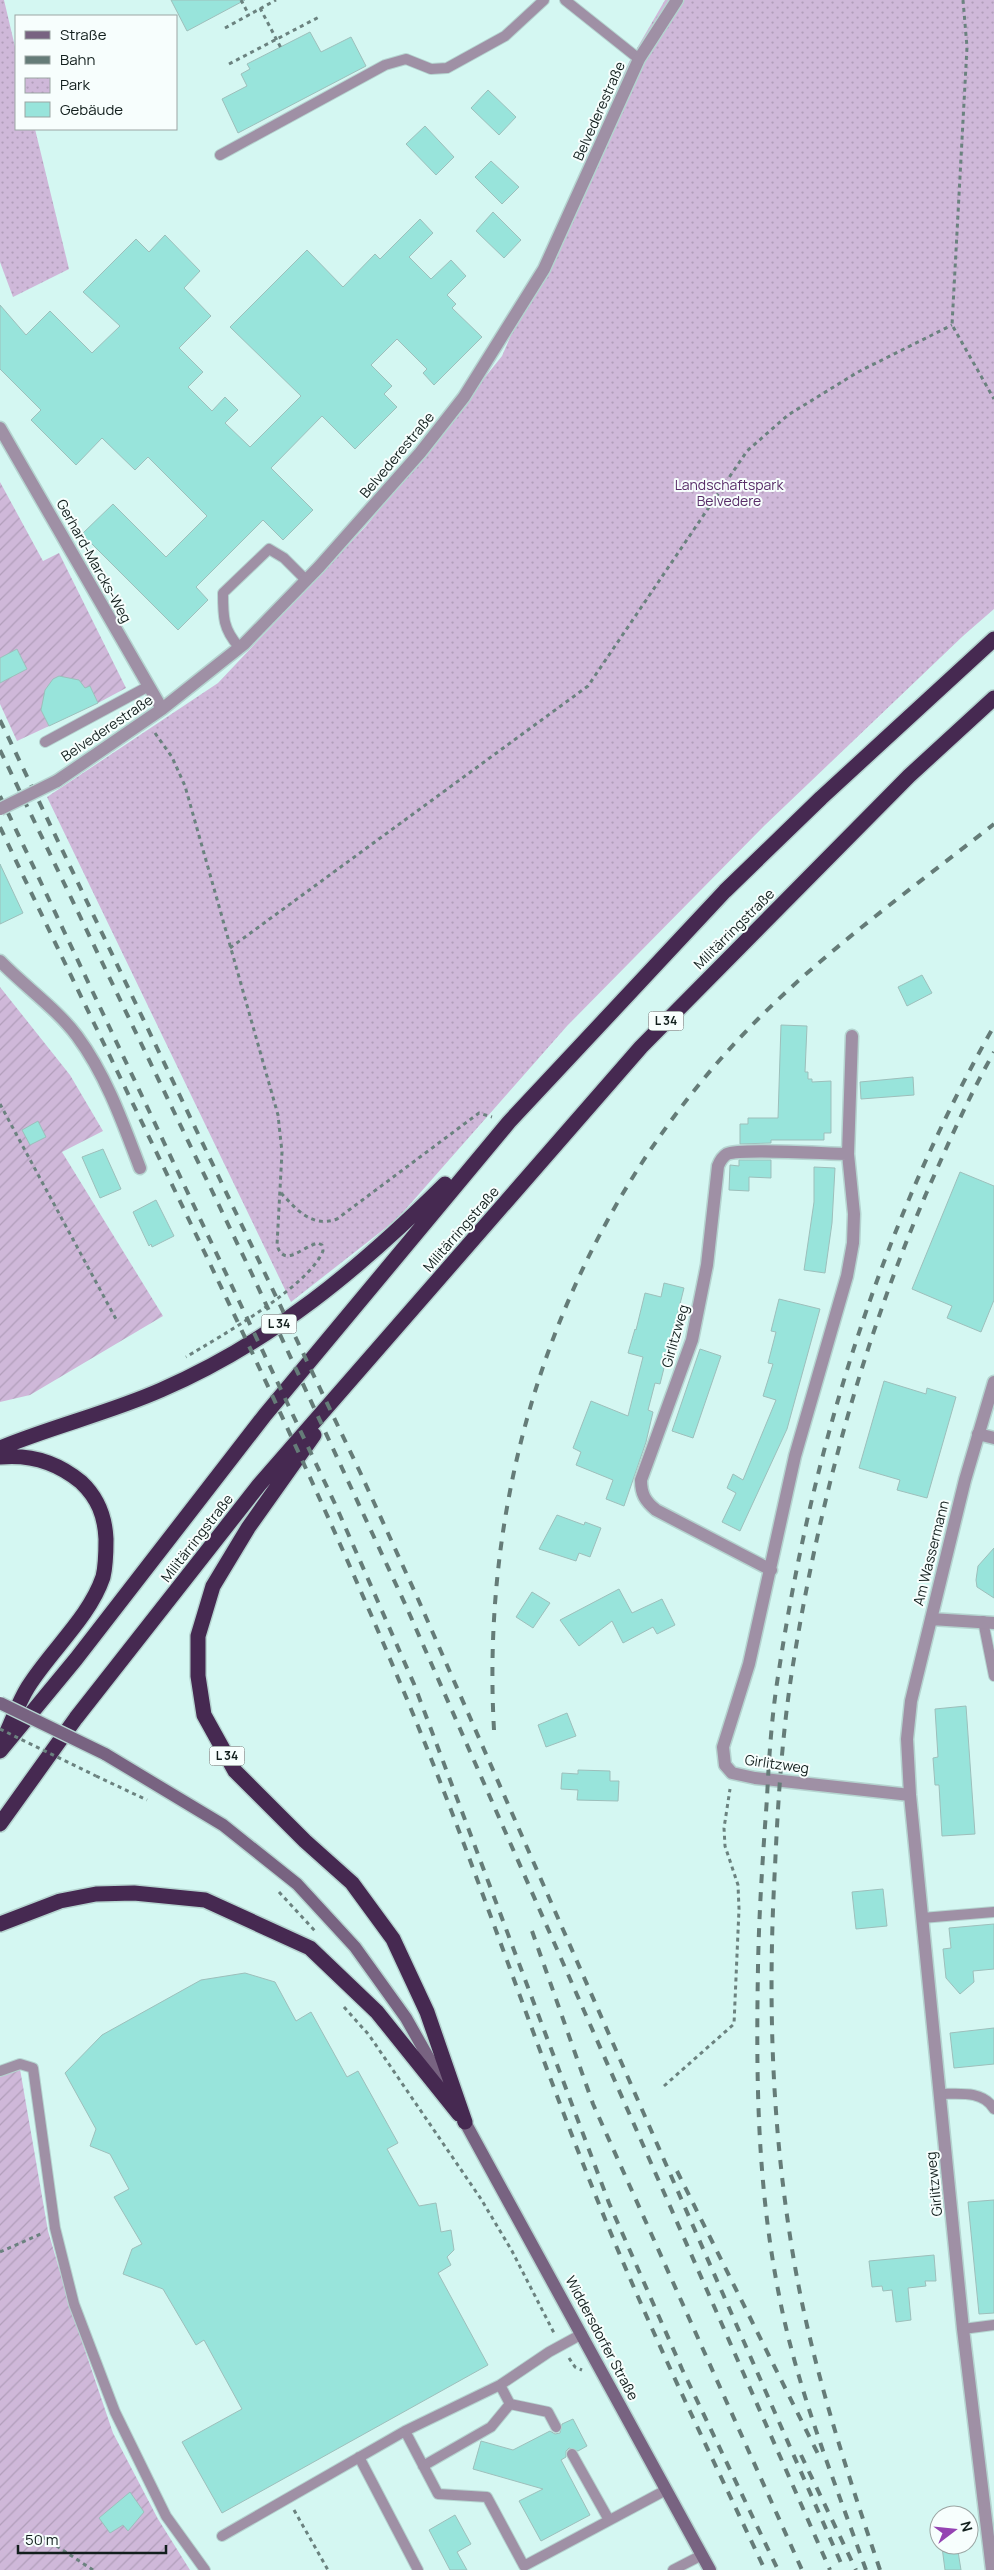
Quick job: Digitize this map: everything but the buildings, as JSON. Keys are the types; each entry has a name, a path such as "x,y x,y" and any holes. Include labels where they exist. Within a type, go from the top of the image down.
{"highway":[{"name":"Militärringstraße","path":"0,1751 76,1659 265,1415 509,1122 725,891 821,798 994,640"},
{"name":"Militärringstraße","path":"0,1824 76,1718 259,1485 641,1047 902,783 994,698"},
{"name":"L 34","path":"0,1448 43,1430 98,1413 161,1390 242,1349 317,1300 393,1236 509,1122"},
{"name":"L 34","path":"363,1367 248,1528 213,1586 198,1636 198,1676 204,1714 235,1771 305,1841 352,1883 393,1939 427,2012 465,2122"},
{"path":"0,1457 13,1456 51,1462 84,1485 95,1498 106,1528 106,1555 103,1575 95,1596 28,1688 0,1746"},
{"name":"L 34","path":"0,1924 60,1901 96,1894 134,1893 205,1900 310,1948 376,2012 465,2122"}],"main road":[{"name":"L 34","path":"0,1703 105,1754 223,1825 297,1884 355,1947 406,2018 465,2122"},
{"name":"Widdersdorfer Straße","path":"465,2122 710,2570"}],"street":[{"name":"Belvederestraße","path":"0,809 57,781 162,709 240,647 306,580 420,453 464,397 512,324 544,269 639,59 677,0"},
{"name":"Gerhard-Marcks-Weg","path":"0,428 147,687 162,709"},
{"path":"0,961 77,1036 92,1060 120,1115 140,1168"},
{"name":"Girlitzweg","path":"852,1036 848,1154 854,1214 854,1243 847,1276 795,1456 749,1664 723,1747 725,1764 732,1773 755,1778 910,1795"},
{"name":"Girlitzweg","path":"771,1570 656,1510 646,1502 641,1490 641,1480 692,1340 707,1266 718,1166 722,1158 729,1154 751,1153 848,1154"},
{"name":"Am Wassermann","path":"989,1622 931,1619 965,1480 994,1382"},
{"path":"978,1434 994,1438"},
{"name":"Girlitzweg","path":"931,1619 911,1701 907,1739 910,1795 964,2329 992,2561"}],"lane":[{"path":"220,156 384,65 406,59 431,69 447,68 505,36 544,0"},
{"path":"565,0 639,59"},
{"path":"240,647 228,635 223,616 223,593 269,549 284,558 306,580"},
{"path":"44,742 147,687"},
{"path":"989,1622 994,1676"},
{"path":"922,1918 994,1912"},
{"path":"0,2071 20,2064 33,2068 55,2228 74,2304 115,2412 166,2516 206,2570"},
{"path":"940,2094 967,2094 982,2097 994,2109"},
{"path":"964,2329 994,2325"},
{"path":"222,2536 405,2431 500,2386 560,2345 582,2334"},
{"path":"500,2386 510,2404 548,2412 556,2427"},
{"path":"423,2466 490,2427 510,2404"},
{"path":"405,2431 438,2494 487,2497 524,2566 666,2490"},
{"path":"572,2454 608,2520"},
{"path":"358,2457 418,2570"},
{"path":"673,2570 702,2554"}],"path":[{"path":"241,0 249,15"},
{"path":"266,0 268,4"},
{"path":"225,28 276,0"},
{"path":"963,0 967,47 952,325 994,399"},
{"path":"260,8 281,48"},
{"path":"229,64 319,17"},
{"path":"230,948 588,686 748,451 788,415 858,372 952,325"},
{"path":"146,720 172,757 184,786 278,1115 282,1152 277,1245 279,1252 283,1256 289,1257 318,1243 322,1245 323,1251 320,1259 291,1288 184,1358"},
{"path":"0,1104 117,1321"},
{"path":"280,1193 307,1218 321,1223 329,1222 337,1219 397,1176 479,1113 509,1122"},
{"path":"0,1729 152,1802"},
{"path":"664,2086 734,2024 738,1884 725,1846 724,1828 732,1773"},
{"path":"275,1888 319,1935 310,1948"},
{"path":"338,2000 369,2035 481,2199 512,2251 560,2345 575,2367 607,2379"},
{"path":"0,2252 55,2228"},
{"path":"287,2498 328,2570"},
{"path":"43,2537 93,2570"}],"green space":[{"path":"0,0 4,0 15,47 15,130 35,130 69,269 13,297 0,262"},
{"name":"Landschaftspark Belvedere","path":"665,0 994,0 994,609 963,636 764,826 567,1026 397,1219 291,1302 47,797 218,683 366,526 502,356 629,62"},
{"path":"0,482 43,561 59,553 126,688 98,703 90,686 45,707 41,709 49,726 17,741 0,704"},
{"path":"0,987 70,1075 103,1131 62,1152 163,1316 30,1395 0,1402"},
{"path":"20,2069 48,2231 70,2306 113,2433 158,2519 190,2570 0,2570 0,2075"}],"railway":[{"path":"0,720 360,1472 418,1599 844,2570"},
{"path":"0,750 251,1272 406,1606 830,2570"},
{"path":"0,796 336,1506 414,1684 609,2203 682,2369 778,2570"},
{"path":"494,1730 493,1632 503,1534 522,1439 550,1346 588,1257 636,1172 692,1093 758,1019 843,942 994,824"},
{"path":"0,827 256,1361 354,1576 401,1685 453,1814 549,2075 618,2251 679,2388 765,2570"},
{"path":"866,2570 817,2434 796,2365 779,2295 766,2213 759,2131 757,2008 760,1903 771,1734 793,1586 811,1503 832,1420 857,1338 886,1257 918,1178 954,1101 994,1026"},
{"path":"880,2570 840,2446 816,2363 797,2279 784,2190 775,2098 772,2006 773,1913 781,1769 792,1671 803,1610 815,1549 844,1428 881,1310 903,1251 950,1140 994,1052"},
{"path":"532,1931 593,2104 802,2570"},
{"path":"677,2171 821,2460"},
{"path":"801,2455 856,2570"}]}
